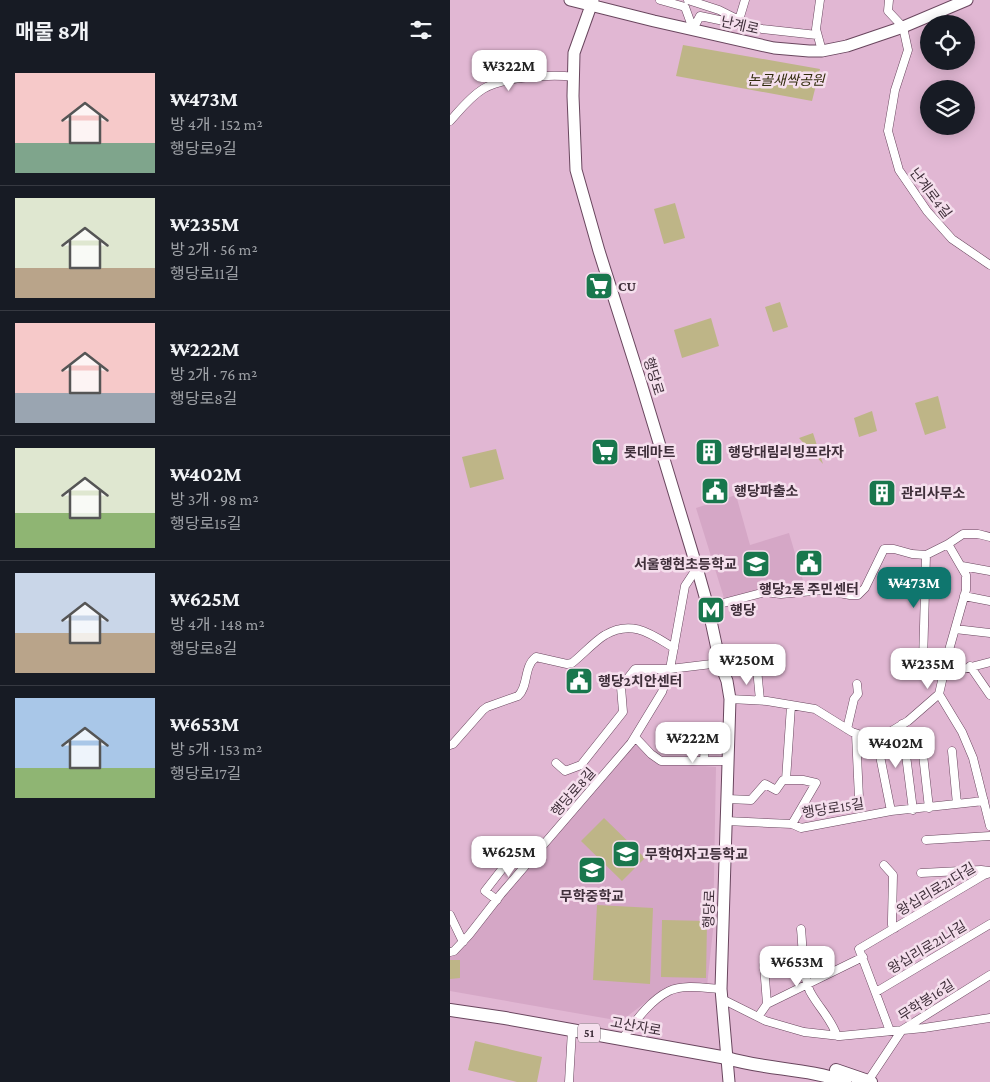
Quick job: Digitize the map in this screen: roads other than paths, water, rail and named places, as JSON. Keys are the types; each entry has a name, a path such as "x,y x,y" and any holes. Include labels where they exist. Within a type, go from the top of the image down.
{"main road":[{"name":"난계로","path":"570,0 592,3 774,48 822,51 847,46 904,27 967,0"},
{"name":"행당로","path":"592,3 574,53 576,170 599,251 697,568 730,699 721,994 729,1082"},
{"name":"고산자로","path":"450,1010 728,1058 744,1063 830,1076 845,1082"},
{"name":"고산자로","path":"728,1058 746,1054 834,1069 869,1081"}],"street":[{"path":"660,0 685,6 694,29"},
{"path":"688,0 719,10 749,26"},
{"path":"739,20 745,0"},
{"path":"820,0 816,29 822,51"},
{"path":"889,0 888,11 904,27"},
{"path":"694,29 700,16 778,31 817,35"},
{"name":"난계로4길","path":"904,27 908,50 896,90 888,131 899,170 927,211 952,239 990,265"},
{"path":"450,121 463,106 484,88 513,79 555,75 574,77"},
{"path":"708,607 765,592 781,594 823,590 858,595 865,588 884,549 894,548 912,554 926,555 963,534 978,534 990,537"},
{"path":"730,699 760,700 815,709 856,734 867,737 883,736 926,707 939,694 964,596 966,575 948,544"},
{"path":"923,662 926,555"},
{"path":"962,566 990,571"},
{"name":"행당로8길","path":"450,952 454,951 463,942 635,738 662,692 670,669 685,586 697,568"},
{"path":"964,596 990,601"},
{"path":"450,745 482,710 522,693 529,664 536,657 567,664 572,663 604,635 621,628 632,627 650,634 674,648"},
{"path":"955,629 990,633"},
{"path":"904,654 944,674 990,662"},
{"path":"556,763 565,772 581,765 623,712 621,687 635,670 670,669 720,663"},
{"path":"970,666 990,695"},
{"path":"757,669 760,700"},
{"path":"847,729 854,700 858,694 857,684"},
{"path":"939,694 962,732 973,758 990,823"},
{"path":"786,780 790,706"},
{"path":"902,724 913,810"},
{"path":"672,734 705,741 704,761"},
{"path":"856,734 859,798"},
{"path":"876,736 891,811"},
{"path":"921,737 929,808"},
{"path":"635,738 661,761 728,761"},
{"path":"952,751 957,804"},
{"path":"727,799 751,800 765,784 776,790 783,780 802,780 816,783 792,824"},
{"name":"행당로15길","path":"726,821 792,824 802,828 891,811 984,801"},
{"path":"926,840 990,836"},
{"path":"497,900 485,892 510,859"},
{"name":"왕십리로21다길","path":"884,866 893,875 892,925 895,928"},
{"path":"921,874 990,872"},
{"name":"왕십리로21다길","path":"862,957 859,949 990,872"},
{"path":"450,915 463,942"},
{"name":"왕십리로21나길","path":"876,992 990,924"},
{"path":"801,929 811,994 832,1023 837,1036"},
{"path":"758,1017 767,1004 862,957 890,1031"},
{"path":"767,1004 764,965 783,963"},
{"name":"무학봉16길","path":"869,1081 902,1030 990,975"},
{"path":"622,1039 651,1004 670,990 702,987 721,994 766,1021 804,1032 837,1036 902,1030 990,1018"},
{"path":"569,1082 572,1030"}],"place":[{"name":"CU","path":"599,286"},
{"name":"롯데마트","path":"605,452"},
{"name":"행당대림리빙프라자","path":"709,452"},
{"name":"행당파출소","path":"715,491"},
{"name":"관리사무소","path":"882,493"},
{"name":"행당2동 주민센터","path":"809,563"},
{"name":"서울행현초등학교","path":"756,564"},
{"name":"행당","path":"711,610"},
{"name":"행당2치안센터","path":"579,681"},
{"name":"무학여자고등학교","path":"626,854"},
{"name":"무학중학교","path":"592,870"}],"park label":[{"name":"논골새싹공원","path":"786,80"}]}
